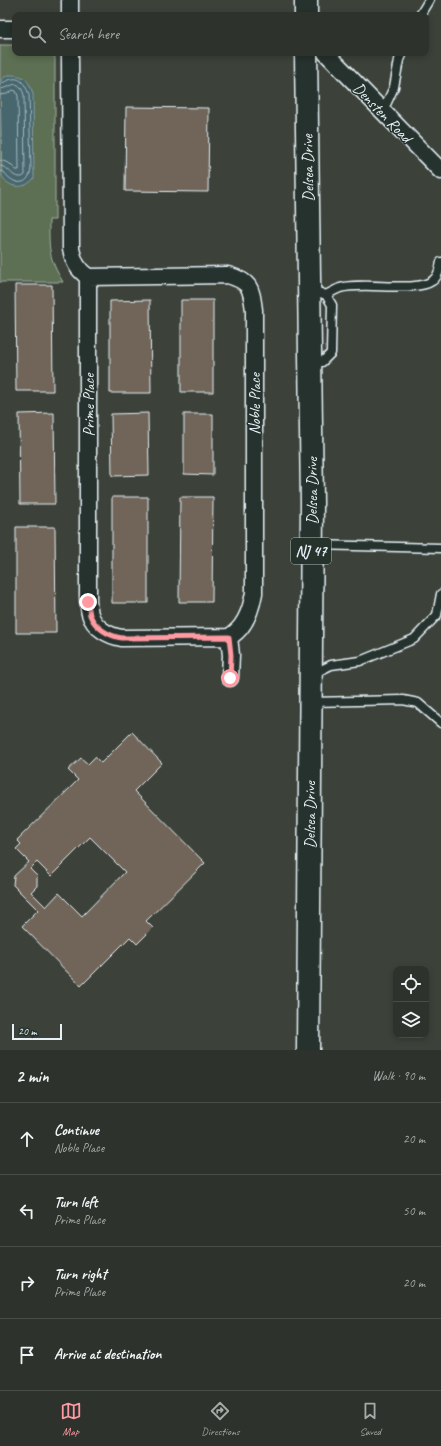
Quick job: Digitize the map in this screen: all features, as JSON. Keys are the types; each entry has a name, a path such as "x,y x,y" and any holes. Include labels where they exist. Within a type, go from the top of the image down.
{"main road":[{"path":"306,0 306,12"},
{"name":"Delsea Drive","path":"306,56 318,292 310,365 312,545 308,1050"}],"street":[{"path":"70,0 70,12"},
{"path":"0,29 12,29"},
{"path":"70,56 72,249 73,261 79,270 88,277"},
{"name":"Densten Road","path":"329,56 441,171"},
{"name":"Noble Place","path":"88,277 228,275 241,279 251,289 254,310 254,594 247,617 237,633 229,637"},
{"name":"Prime Place","path":"88,277 88,602 90,616 99,627 111,636 122,638 229,637"},
{"path":"229,637 231,655 230,678"}],"lane":[{"path":"422,12 429,0"},
{"path":"383,111 394,87 401,56"},
{"path":"318,292 357,286 419,286 433,281 440,270 441,262"},
{"path":"312,545 441,548"},
{"path":"310,676 331,665 360,661 414,639 437,615 441,594"},
{"path":"310,702 403,700 418,703 441,723"}],"green space":[{"path":"0,45 12,45 12,56 54,56 55,58 55,220 49,220 49,238 50,252 54,266 63,282 0,282"}],"water":[{"path":"8,75 18,76 25,79 33,94 34,178 26,185 22,186 13,186 2,176 0,85 2,79"}],"building":[{"path":"126,107 209,108 208,192 125,191"},
{"path":"15,285 52,285 53,391 16,391"},
{"path":"150,300 151,393 110,393 110,301"},
{"path":"181,300 213,300 213,392 181,392"},
{"path":"54,413 55,504 20,504 19,414"},
{"path":"148,413 149,475 112,476 111,414"},
{"path":"184,414 213,414 213,475 184,474"},
{"path":"112,497 148,497 148,603 112,603"},
{"path":"180,497 213,497 212,602 179,602"},
{"path":"16,527 55,527 56,633 16,633"},
{"path":"132,732 162,763 134,791 205,863 146,921 153,928 137,944 130,937 81,986 22,926 38,910 13,885 14,876 29,862 16,849 21,844 17,840 78,780 68,770 81,758 88,764 95,757 101,763","holes":["90,837 125,872 82,916 59,893 46,907 31,892 37,886 37,876 30,869 37,862 51,876"]}],"route":[{"path":"88,602 90,616 99,627 111,636 122,638 229,637 231,655 230,678"}]}
